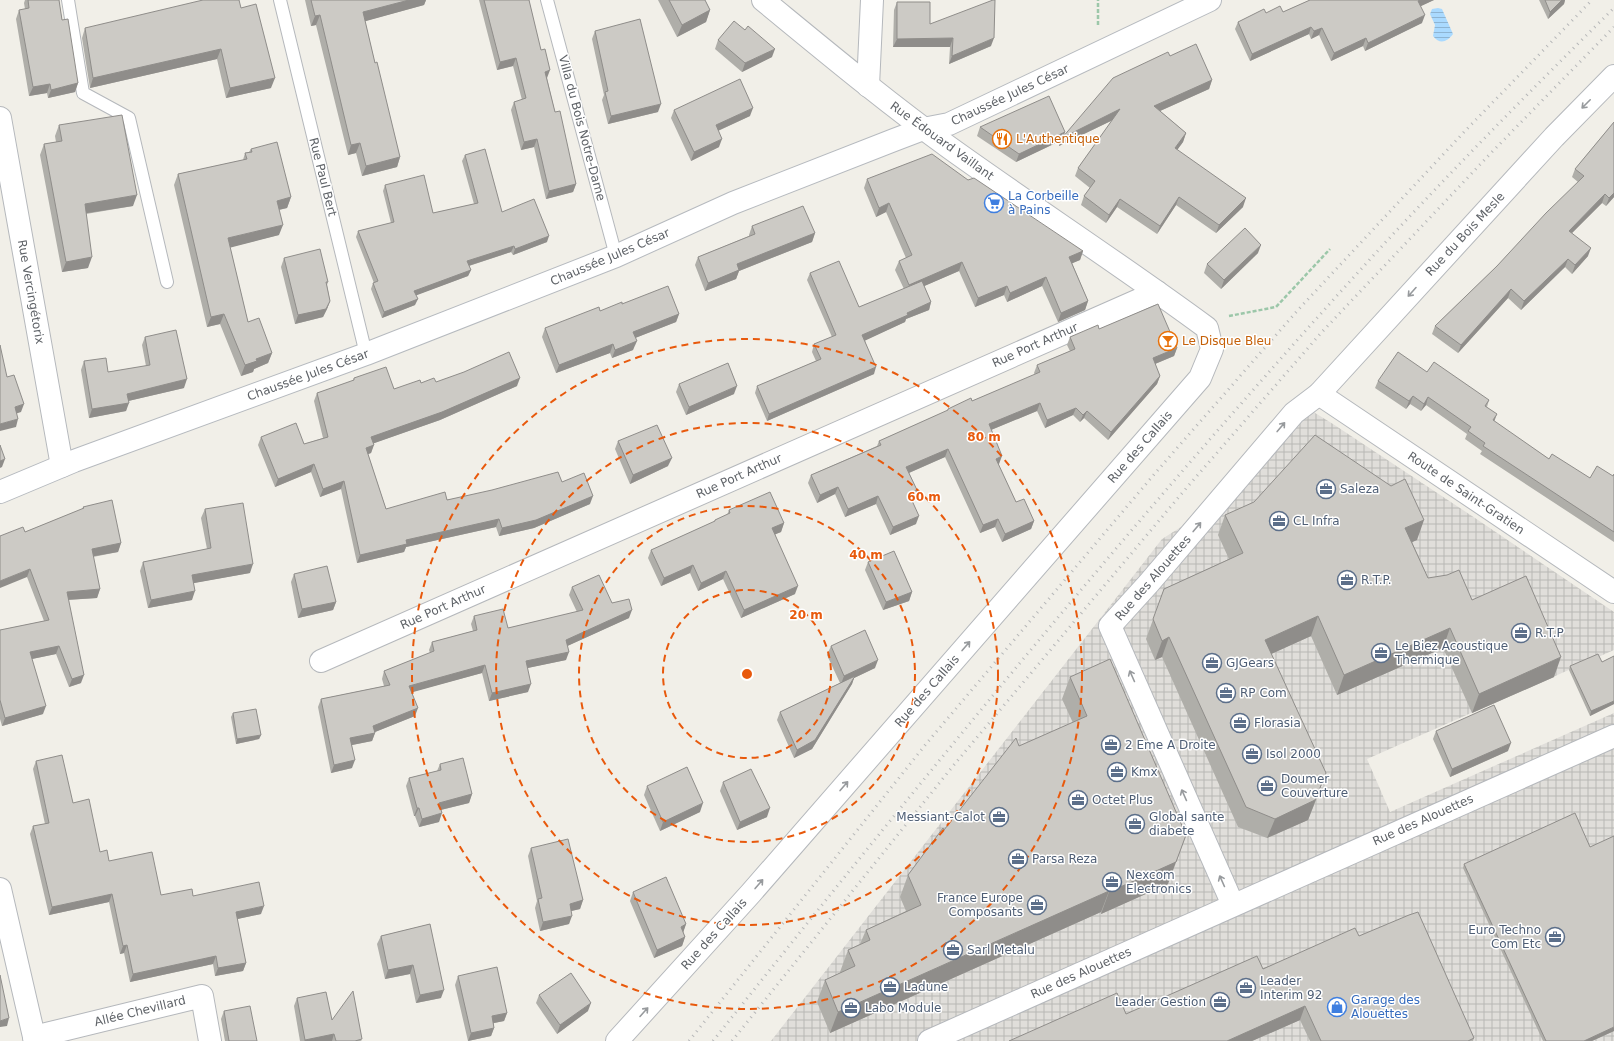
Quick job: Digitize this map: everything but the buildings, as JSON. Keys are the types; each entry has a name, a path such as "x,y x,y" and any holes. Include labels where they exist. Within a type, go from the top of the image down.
{"street":[{"name":"Rue Édouard Vaillant","path":"763,0 868,86 924,129 1207,328"},
{"path":"868,86 872,0"},
{"name":"Chaussée Jules César","path":"0,492 62,466 366,354 616,256 733,203 924,129 949,124 1210,0"},
{"name":"Rue du Bois Mesle","path":"1319,394 1554,137 1614,76"},
{"name":"Rue Vercingétorix","path":"0,118 62,466"},
{"name":"Rue Port Arthur","path":"320,661 1157,292"},
{"name":"Rue des Callais","path":"617,1041 751,893 1200,378 1212,349 1207,328"},
{"name":"Route de Saint-Gratien","path":"1319,394 1614,592"},
{"name":"Rue des Alouettes","path":"1233,905 1110,626 1149,583 1289,418 1308,400 1319,394"},
{"name":"Rue des Alouettes","path":"929,1041 1614,736"},
{"path":"0,889 34,1039"},
{"name":"Allée Chevillard","path":"34,1039 202,996 210,1041"}],"lane":[{"path":"68,0 84,93 129,118 167,282"},
{"name":"Rue Paul Bert","path":"280,0 366,354"},
{"name":"Villa du Bois Notre-Dame","path":"547,0 616,256"}],"path":[{"path":"1226,317 1276,307 1330,249"}],"shaded area":[{"path":"1294,400 1475,518 1614,612 1614,650 1367,759 1390,812 1614,713 1614,1041 771,1041 1162,539 1181,527"}],"water":[{"path":"1432,9 1442,9 1453,34 1446,41 1438,41 1433,36 1435,25 1430,14"}],"railway":[{"path":"689,1041 926,744 1157,471 1297,311 1465,131 1592,0"},
{"path":"713,1041 876,838 1041,637 1210,439 1411,215 1497,125 1614,8"},
{"path":"732,1041 953,766 1183,492 1321,333 1490,154 1614,27"}],"place":[{"name":"L'Authentique","path":"1002,139"},
{"name":"La Corbeille à Pains","path":"994,203"},
{"name":"Le Disque Bleu","path":"1168,341"},
{"name":"Saleza","path":"1326,489"},
{"name":"CL Infra","path":"1279,521"},
{"name":"R.T.P.","path":"1347,580"},
{"name":"R.T.P","path":"1521,633"},
{"name":"Le Biez Acoustique Thermique","path":"1381,653"},
{"name":"GJGears","path":"1212,663"},
{"name":"RP Com","path":"1226,693"},
{"name":"Florasia","path":"1240,723"},
{"name":"2 Eme A Droite","path":"1111,745"},
{"name":"Isol 2000","path":"1252,754"},
{"name":"Kmx","path":"1117,772"},
{"name":"Doumer Couverture","path":"1267,786"},
{"name":"Octet Plus","path":"1078,800"},
{"name":"Messiant-Calot","path":"999,817"},
{"name":"Global sante diabete","path":"1135,824"},
{"name":"Parsa Reza","path":"1018,859"},
{"name":"Nexcom Electronics","path":"1112,882"},
{"name":"France Europe Composants","path":"1037,905"},
{"name":"Euro Techno Com Etc","path":"1555,937"},
{"name":"Sarl Metalu","path":"953,950"},
{"name":"Ladune","path":"890,987"},
{"name":"Leader Interim 92","path":"1246,988"},
{"name":"Leader Gestion","path":"1220,1002"},
{"name":"Garage des Alouettes","path":"1337,1007"},
{"name":"Labo Module","path":"851,1008"}]}
